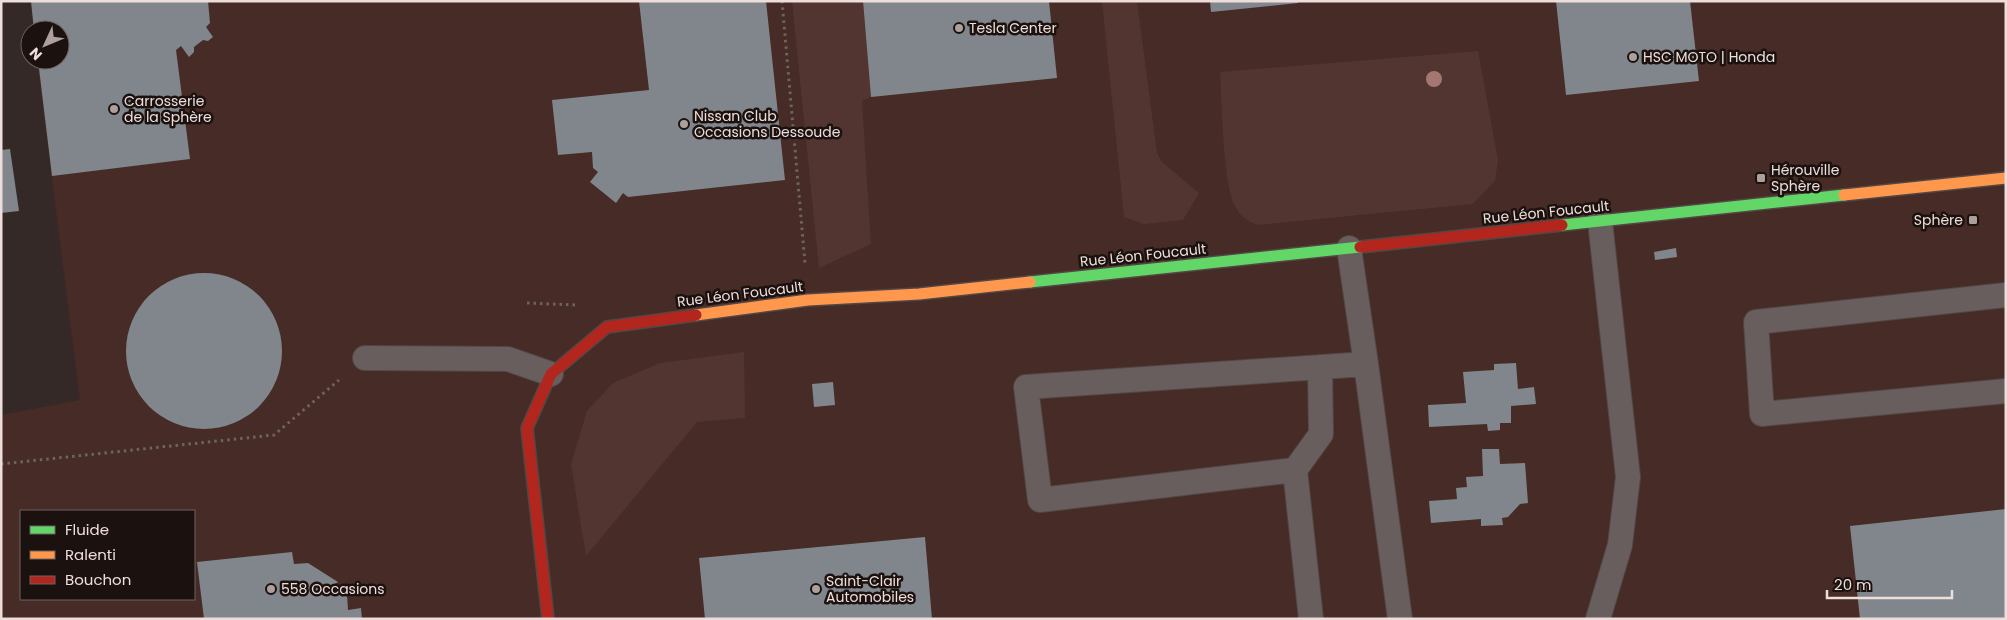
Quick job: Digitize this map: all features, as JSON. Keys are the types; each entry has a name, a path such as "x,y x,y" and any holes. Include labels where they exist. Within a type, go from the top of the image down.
{"street":[{"name":"Rue Léon Foucault","path":"548,619 527,428 551,374 607,327 808,300 919,294 2006,178"}],"lane":[{"path":"1598,619 1620,545 1628,477 1600,221"},
{"path":"1350,248 1400,619"},
{"path":"2006,295 1756,322 1762,414 2006,391"},
{"path":"365,358 508,359 551,374"},
{"path":"1295,470 1040,500 1026,387 1366,364"},
{"path":"1311,619 1295,470 1321,434 1320,367"}],"path":[{"path":"782,1 806,272"},
{"path":"527,303 580,306"},
{"path":"1,464 274,435 365,358"}],"shaded area":[{"path":"30,1 2006,1 2006,619 1,619 1,415 80,400 38,70 70,70 70,20 33,20"},
{"path":"792,1 863,1 871,97 862,101 871,244 819,268"},
{"path":"1102,1 1137,1 1157,153 1162,162 1199,193 1183,220 1144,224 1124,217"},
{"path":"1478,51 1498,160 1495,181 1473,204 1258,225 1239,213 1231,195 1228,180 1222,121 1220,72"},
{"path":"744,352 745,418 697,422 586,556 571,464 587,411 613,383 660,363"}],"building":[{"name":"Carrosserie de la Sphère","path":"31,1 208,1 210,23 206,27 213,37 208,41 203,40 194,47 194,52 189,57 181,46 176,50 190,159 52,176 39,70 70,70 70,20 33,20"},
{"name":"Nissan Club Occasions Dessoude","path":"639,1 766,1 785,180 628,197 623,193 616,203 590,182 598,172 593,168 592,152 558,155 552,100 649,90"},
{"name":"Tesla Center","path":"863,1 1049,1 1057,78 871,97"},
{"path":"1210,1 1298,1 1298,3 1211,12"},
{"path":"1556,1 1690,1 1699,81 1566,95"},
{"path":"10,149 19,211 1,213 1,150"},
{"path":"1676,248 1677,257 1655,260 1654,252"},
{"path":"196,273 212,273 227,276 241,282 254,290 265,301 279,328 282,351 281,366 273,388 265,401 254,412 227,426 212,429 196,429 181,426 167,420 154,412 143,401 129,374 126,359 126,343 129,328 135,314 143,301 154,290 181,276"},
{"path":"1516,363 1518,389 1534,387 1536,404 1511,406 1511,423 1500,423 1500,430 1488,431 1487,424 1429,427 1428,405 1466,403 1463,372 1494,370 1494,364"},
{"path":"833,382 835,405 814,407 812,384"},
{"path":"1482,449 1499,449 1500,464 1525,463 1528,503 1520,504 1508,517 1502,518 1503,525 1481,526 1481,519 1431,523 1429,501 1457,499 1456,488 1467,487 1466,477 1483,476"},
{"path":"2006,509 2006,619 1860,619 1850,526"},
{"name":"Saint-Clair Automobiles","path":"925,537 932,619 705,619 699,558"},
{"name":"558 Occasions","path":"292,552 294,564 308,563 338,582 335,584 347,594 348,610 361,608 362,619 204,619 197,562"}],"traffic: fast":[{"path":"1562,225 1844,195"},
{"path":"1030,282 1360,247"}],"traffic: slow":[{"path":"1844,195 2006,178"},
{"path":"696,315 808,300 919,294 1030,282"}],"traffic: jam":[{"path":"1360,247 1562,225"},
{"path":"548,619 527,428 551,374 607,327 696,315"}],"place":[{"name":"Tesla Center","path":"959,28"},
{"name":"HSC MOTO | Honda","path":"1633,57"},
{"name":"Carrosserie de la Sphère","path":"114,109"},
{"name":"Nissan Club Occasions Dessoude","path":"684,124"},
{"name":"Hérouville Sphère","path":"1761,178"},
{"name":"Sphère","path":"1973,220"},
{"name":"558 Occasions","path":"271,589"},
{"name":"Saint-Clair Automobiles","path":"816,589"}]}
